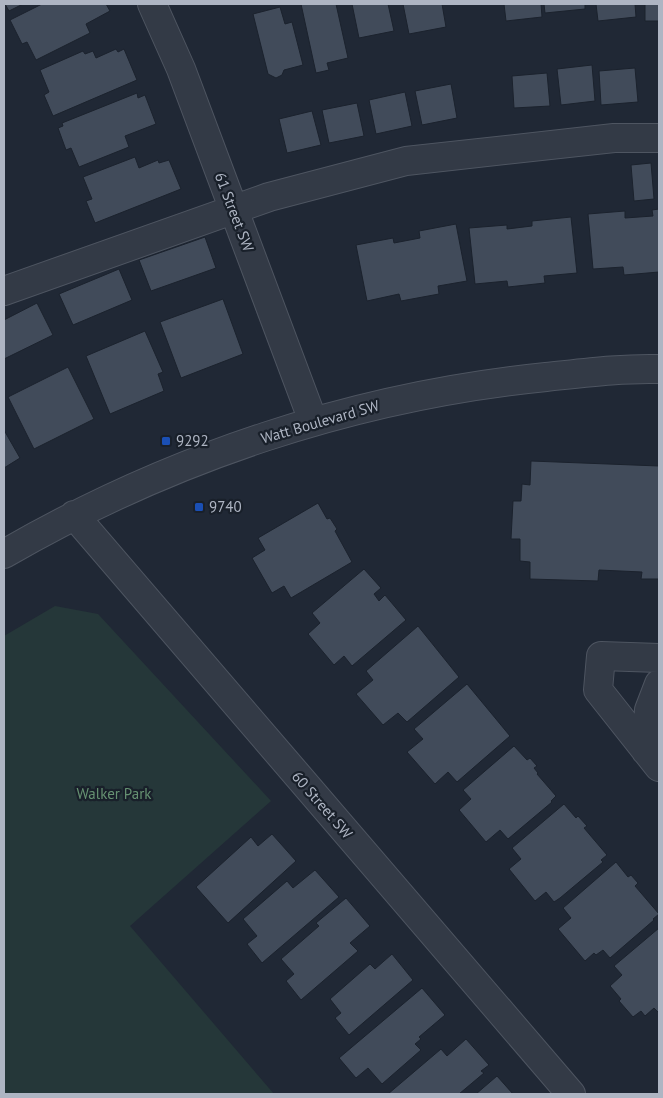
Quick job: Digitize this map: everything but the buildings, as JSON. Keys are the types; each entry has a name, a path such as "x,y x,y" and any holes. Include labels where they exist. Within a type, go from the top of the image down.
{"street":[{"name":"61 Street SW","path":"152,4 180,69 312,421"},
{"path":"4,291 233,208 406,161 614,138 659,138"},
{"name":"Watt Boulevard SW","path":"4,554 138,484 210,456 312,421 441,391 505,381 628,368 659,369"},
{"name":"60 Street SW","path":"74,516 571,1094"},
{"path":"653,759 598,690 601,656 659,658"},
{"path":"653,759 649,710 659,684"}],"green space":[{"name":"Walker Park","path":"55,606 98,614 271,801 130,926 274,1094 4,1094 4,636"}],"place":[{"name":"9292","path":"166,441"},
{"name":"9740","path":"199,507"}]}
